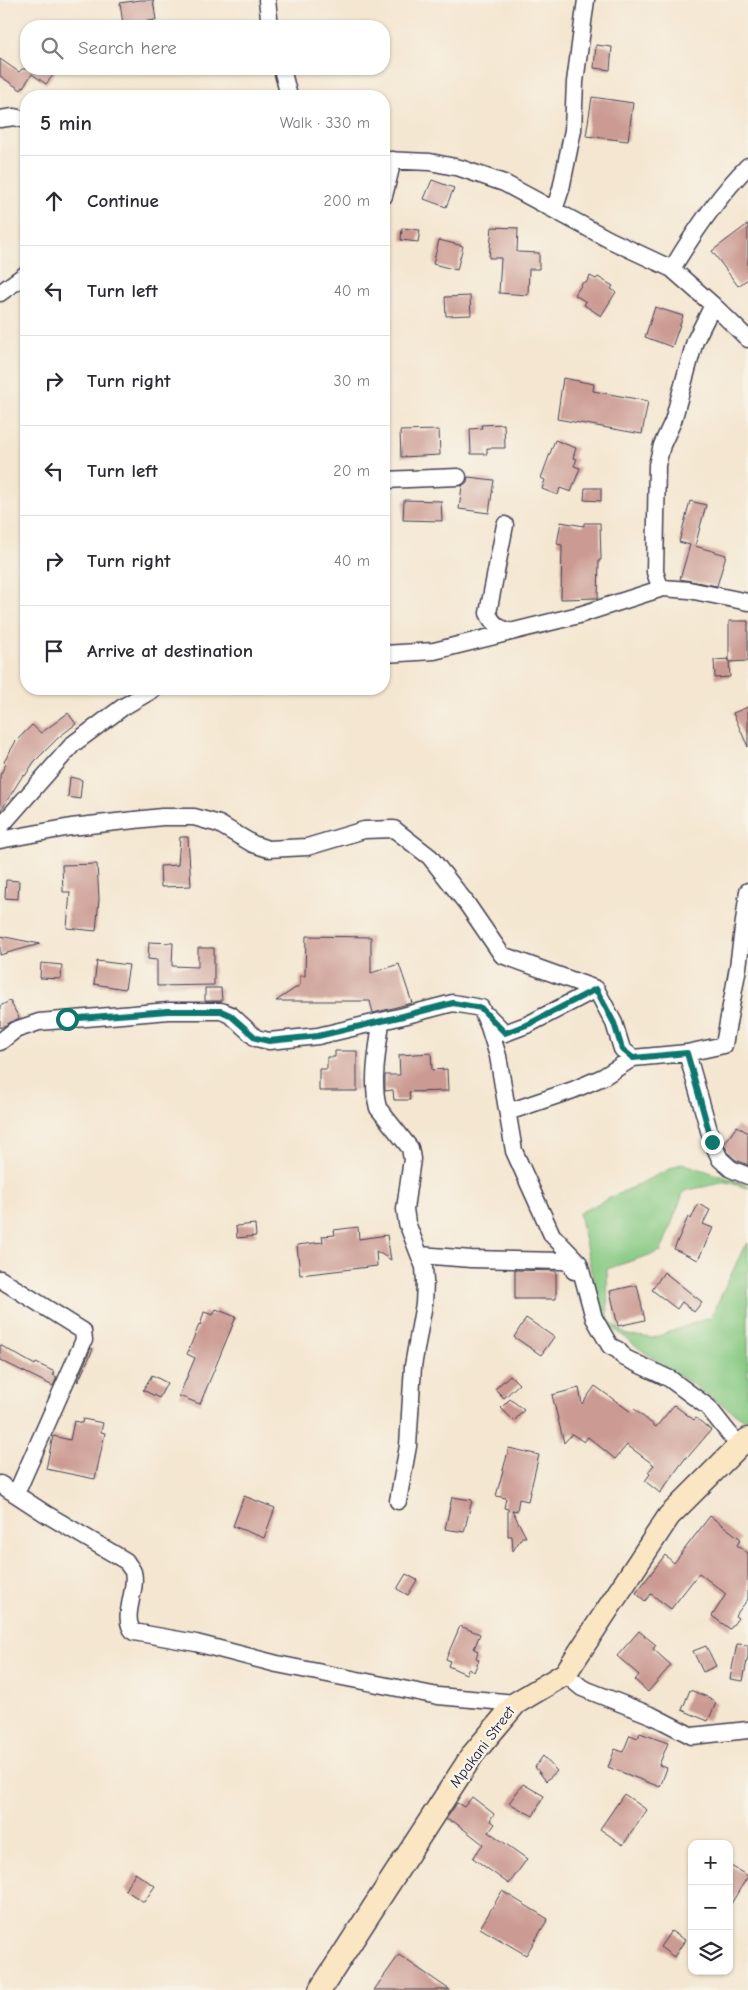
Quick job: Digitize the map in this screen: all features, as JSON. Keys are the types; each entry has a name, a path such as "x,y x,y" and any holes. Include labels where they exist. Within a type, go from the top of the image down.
{"street":[{"path":"267,0 269,20"},
{"path":"554,210 561,189 573,130 575,82 586,0"},
{"path":"284,75 287,90"},
{"path":"0,119 14,117 20,118"},
{"path":"390,160 430,162 460,168 504,182 610,240 672,269 748,339"},
{"path":"672,269 689,240 715,204 748,166"},
{"path":"0,293 20,278"},
{"path":"663,588 659,584 655,572 657,465 662,446 673,421 695,341 713,305"},
{"path":"390,480 458,477"},
{"path":"505,525 488,612 492,622 497,627 511,632"},
{"path":"390,654 434,651 597,610 663,588 705,592 748,602"},
{"path":"0,826 73,744 123,707 144,695"},
{"path":"0,840 71,827 162,817 194,817 219,824 253,844 268,849 307,847 364,830 394,830 430,857 467,904 502,955 596,989 614,1023 622,1049 633,1058"},
{"path":"508,1112 573,1090 603,1077 633,1058 687,1053 724,1045 738,967 748,891"},
{"path":"0,1042 15,1030 39,1022 168,1011 221,1011 230,1015 256,1038 269,1041 318,1036 453,1003 481,1008 505,1033 529,1024 596,989"},
{"path":"481,1008 498,1056 514,1151 552,1235 579,1263 594,1318 610,1346 618,1350 625,1358 670,1379 708,1407 743,1443"},
{"path":"381,1022 376,1070 376,1101 378,1108 410,1148 412,1159 405,1209 407,1222 420,1255 425,1282 424,1304 413,1366 408,1446 398,1501"},
{"path":"687,1053 712,1142 720,1158 731,1169 748,1176"},
{"path":"420,1255 572,1263 587,1323 610,1355"},
{"path":"0,1279 83,1331 84,1340 16,1494"},
{"name":"Mpakani Street","path":"320,1990 473,1754 516,1703 565,1674 669,1516 743,1443"},
{"path":"0,1484 46,1514 126,1561 133,1573 133,1593 129,1621 130,1628 134,1632 196,1643 329,1675 438,1696 516,1703"},
{"path":"565,1674 582,1688 653,1716 692,1736 748,1730"}],"green space":[{"path":"682,1163 748,1185 748,1188 726,1182 684,1191 661,1251 607,1269 608,1320 627,1335 653,1338 711,1317 744,1247 748,1243 748,1418 745,1420 647,1354 603,1321 600,1313 579,1213"}],"building":[{"path":"153,0 156,20 122,20 120,3"},
{"path":"596,45 612,47 610,70 594,68"},
{"path":"0,59 20,71 20,75 31,75 21,90 0,76"},
{"path":"33,75 53,75 46,84"},
{"path":"592,97 633,103 628,141 586,136"},
{"path":"432,180 454,188 446,207 424,199"},
{"path":"748,224 748,279 738,286 712,251"},
{"path":"492,227 518,228 517,252 539,253 539,269 529,269 528,295 499,293 501,258 489,258"},
{"path":"402,228 420,230 418,242 401,240"},
{"path":"439,240 463,246 457,270 433,264"},
{"path":"590,276 596,279 598,277 613,286 611,289 616,292 601,316 584,305 586,302 575,295 583,282 586,283"},
{"path":"470,296 471,315 446,316 445,297"},
{"path":"655,307 683,316 672,347 645,337"},
{"path":"563,378 594,384 593,391 648,401 642,434 557,419"},
{"path":"504,424 505,448 487,448 487,454 471,454 470,429 482,428 481,425"},
{"path":"439,430 440,455 401,457 400,431"},
{"path":"555,440 576,448 573,458 577,459 574,466 580,468 571,492 560,488 558,495 542,489 545,480 541,478"},
{"path":"468,477 494,480 489,513 459,509 462,486 467,482"},
{"path":"585,488 601,488 601,501 584,500"},
{"path":"404,500 441,501 442,521 403,520"},
{"path":"690,501 706,505 695,546 726,555 717,586 680,579 690,545 679,542"},
{"path":"561,522 584,526 584,523 600,523 601,560 599,560 598,598 561,599 562,545 557,544"},
{"path":"729,621 748,621 748,661 729,662"},
{"path":"729,659 730,677 715,678 714,660"},
{"path":"748,707 748,747 733,713"},
{"path":"68,713 76,724 59,737 34,762 25,776 23,775 0,812 0,775 6,764 4,762 16,741 32,725 41,733"},
{"path":"70,777 82,780 80,799 68,797"},
{"path":"180,837 188,837 191,886 161,887 160,866 178,865"},
{"path":"97,864 99,899 96,931 67,928 70,892 63,892 62,865"},
{"path":"6,880 19,881 18,899 5,898"},
{"path":"0,936 40,944 0,955"},
{"path":"306,936 371,937 371,973 399,964 412,1003 373,1013 370,1001 276,1001 300,985 300,976 305,976"},
{"path":"149,942 173,943 172,966 198,967 198,948 214,948 214,985 157,986 157,960 148,959"},
{"path":"97,961 129,965 125,989 94,984"},
{"path":"41,963 62,965 61,979 40,978"},
{"path":"205,988 221,988 222,1001 205,1001"},
{"path":"10,1001 19,1018 0,1028 0,1006"},
{"path":"335,1051 357,1051 357,1091 319,1091 319,1069 327,1069 327,1057 335,1057"},
{"path":"431,1053 432,1070 447,1069 448,1091 409,1092 410,1100 394,1100 393,1090 385,1091 385,1075 400,1075 399,1055"},
{"path":"737,1126 748,1133 748,1165 736,1160 728,1153 724,1144"},
{"path":"698,1204 710,1210 703,1224 713,1228 698,1260 674,1249 688,1217 691,1219"},
{"path":"255,1224 256,1236 237,1238 236,1226"},
{"path":"358,1227 359,1239 387,1235 391,1260 376,1251 377,1266 300,1275 297,1245 323,1242 322,1236 335,1235 334,1230"},
{"path":"515,1270 556,1271 556,1299 515,1299"},
{"path":"664,1272 702,1302 694,1312 682,1302 677,1309 652,1290"},
{"path":"637,1285 645,1320 618,1326 610,1291"},
{"path":"216,1309 236,1317 200,1404 179,1396 195,1358 187,1354 200,1326 204,1312 213,1315"},
{"path":"526,1318 554,1337 541,1355 514,1337"},
{"path":"0,1345 35,1365 36,1363 55,1372 53,1375 57,1377 53,1386 0,1360"},
{"path":"91,1348 93,1349 78,1382 77,1381"},
{"path":"152,1375 167,1383 159,1398 143,1390"},
{"path":"510,1375 519,1384 504,1398 495,1389"},
{"path":"595,1386 631,1412 634,1409 656,1427 674,1405 694,1420 696,1418 711,1430 687,1456 660,1493 645,1481 650,1474 648,1472 654,1465 627,1445 615,1459 588,1437 584,1442 572,1434 564,1443 552,1395 579,1388 582,1404"},
{"path":"510,1399 524,1410 514,1421 501,1408"},
{"path":"83,1419 103,1423 101,1432 105,1433 95,1479 46,1469 53,1436 70,1440 74,1421 82,1423"},
{"path":"509,1448 539,1455 528,1501 519,1499 517,1511 512,1510 526,1537 522,1537 513,1551 512,1536 508,1536 508,1509 504,1508 506,1498 496,1496"},
{"path":"244,1496 275,1508 264,1538 233,1526"},
{"path":"452,1497 472,1500 464,1532 445,1529"},
{"path":"710,1516 741,1539 737,1545 748,1553 748,1599 735,1616 738,1618 730,1629 712,1616 726,1594 699,1573 671,1609 651,1594 645,1601 636,1593 665,1555 674,1563"},
{"path":"406,1574 417,1580 408,1595 397,1589"},
{"path":"460,1626 480,1634 474,1649 478,1651 476,1658 479,1660 474,1672 468,1669 466,1674 448,1666 450,1661 446,1659"},
{"path":"639,1631 656,1645 653,1649 671,1665 648,1692 635,1680 639,1675 617,1656"},
{"path":"737,1644 748,1645 748,1656 743,1681 730,1679"},
{"path":"706,1646 716,1666 703,1672 693,1651"},
{"path":"690,1690 710,1698 716,1703 708,1721 682,1710"},
{"path":"640,1733 668,1743 659,1765 667,1768 660,1787 608,1767 615,1749 623,1752 630,1735 638,1738"},
{"path":"543,1756 557,1771 546,1781 535,1767"},
{"path":"523,1784 544,1796 533,1816 509,1803"},
{"path":"624,1794 647,1810 623,1845 600,1829"},
{"path":"472,1797 494,1814 490,1820 495,1824 489,1832 527,1859 509,1884 473,1858 483,1844 453,1821 446,1819 457,1803 464,1807"},
{"path":"733,1867 748,1876 733,1900"},
{"path":"135,1873 155,1886 144,1902 125,1890"},
{"path":"502,1891 548,1919 526,1955 480,1928"},
{"path":"671,1931 685,1940 674,1957 660,1947"},
{"path":"399,1955 450,1990 374,1990"}],"route":[{"path":"67,1019 168,1011 221,1011 230,1015 248,1033 256,1038 269,1041 318,1036 453,1003 481,1008 505,1033 529,1024 596,989 614,1023 622,1049 633,1058 687,1053 712,1142"}]}
